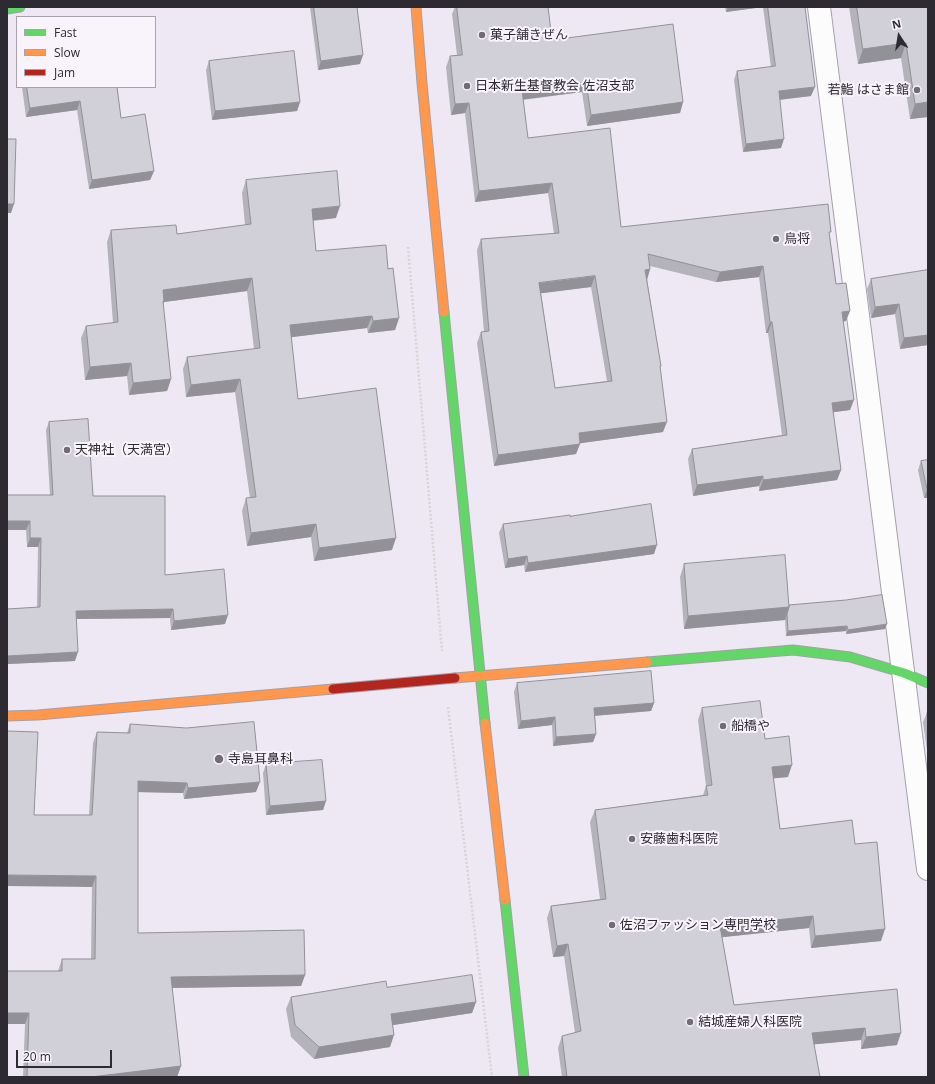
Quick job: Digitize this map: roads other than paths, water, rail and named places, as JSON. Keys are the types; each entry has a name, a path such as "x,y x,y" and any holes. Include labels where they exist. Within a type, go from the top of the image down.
{"street":[{"path":"7,9 20,7"},
{"path":"416,7 422,83 480,676 524,1077"},
{"path":"819,7 928,869"},
{"path":"7,716 38,715 793,650 850,657 904,673 928,684"}],"place":[{"name":"菓子舗きぜん","path":"482,35"},
{"name":"日本新生基督教会 佐沼支部","path":"467,86"},
{"name":"若鮨 はさま館","path":"917,90"},
{"name":"鳥将","path":"776,239"},
{"name":"天神社（天満宮）","path":"67,450"},
{"name":"船橋や","path":"723,726"},
{"name":"寺島耳鼻科","path":"219,759"},
{"name":"安藤歯科医院","path":"632,839"},
{"name":"佐沼ファッション専門学校","path":"612,925"},
{"name":"結城産婦人科医院","path":"690,1022"}]}
